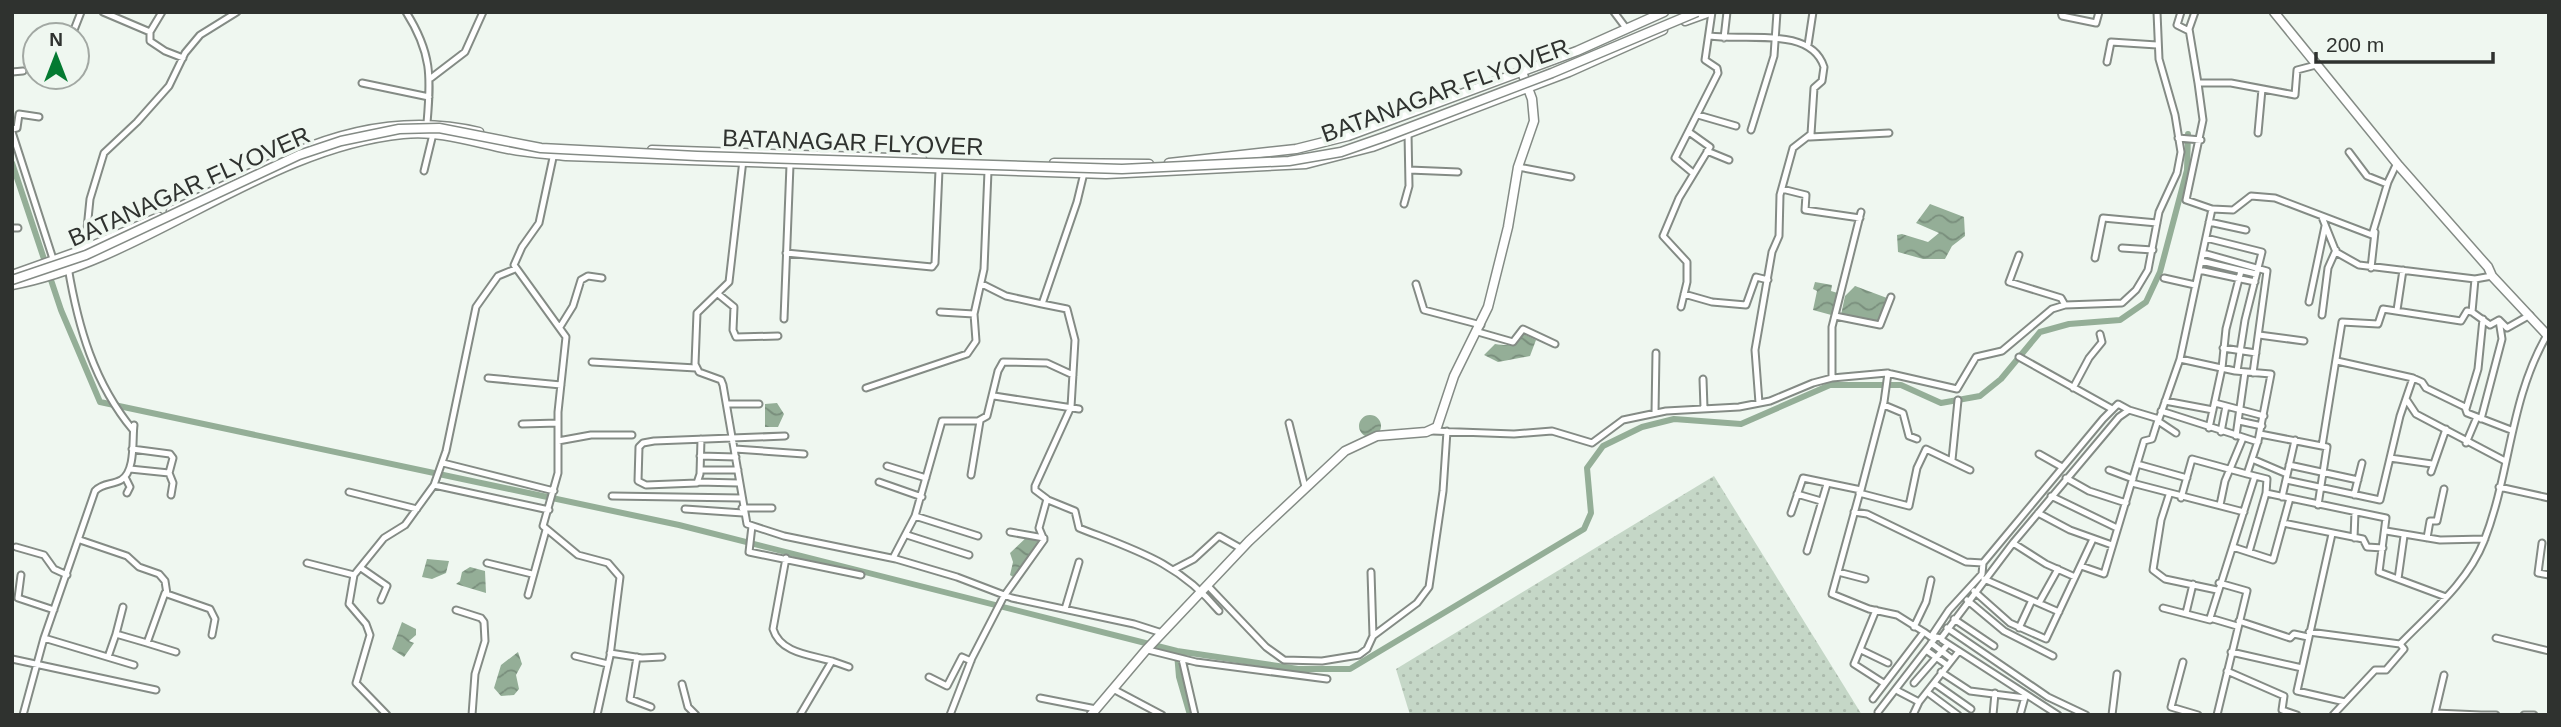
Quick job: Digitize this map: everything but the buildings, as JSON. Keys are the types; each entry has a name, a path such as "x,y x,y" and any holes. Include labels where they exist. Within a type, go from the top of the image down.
{"street":[{"path":"103,12 150,32"},
{"path":"162,12 150,32 152,43 183,58"},
{"path":"85,249 90,199 104,153 169,86 183,58 200,35 237,12"},
{"path":"406,12 425,49 432,78 427,123"},
{"path":"432,78 465,52 483,12"},
{"path":"1614,12 1626,28"},
{"path":"12,285 65,270 309,157 390,136 433,134 511,150 743,153 1122,165 1196,161 1324,144 1522,72 1664,12"},
{"name":"BATANAGAR FLYOVER","path":"12,277 96,250 299,155 341,141 399,129 439,128 541,148 697,156 1122,169 1289,161 1341,152 1387,136 1552,73 1697,12"},
{"path":"12,277 85,249 307,148 389,126 427,123 458,127 555,150 790,165 1160,173 1306,164 1353,154 1528,88 1711,12 1706,60 1718,71 1675,158 1693,173"},
{"path":"1724,38 1727,12"},
{"path":"1752,130 1774,57 1777,12"},
{"path":"1808,45 1813,12"},
{"path":"2061,12 2062,16 2096,23 2099,12"},
{"path":"1040,698 1093,712 1146,649 1305,487 1345,451 1366,440 1432,431 1514,434 1552,431 1592,443 1623,420 1655,413 1759,402 1832,378 1888,374 1933,386 1959,389 1976,357 2002,351 2049,311 2066,305 2122,303 2141,284 2153,250 2162,204 2179,166 2178,138 2157,45 2157,12"},
{"path":"2181,12 2177,25 2189,31"},
{"path":"2195,12 2189,31 2204,116 2186,200 2212,209 2233,210 2249,197 2263,196 2281,200 2369,235 2375,232"},
{"path":"2277,14 2397,163 2488,267 2492,276 2548,336 2524,381 2485,539 2470,567 2446,597 2400,645"},
{"path":"1710,36 1792,39 1808,45 1824,67 1822,81 1814,88 1810,137"},
{"path":"2107,62 2108,44 2111,42 2157,45"},
{"path":"2198,83 2231,83 2296,94 2297,70 2316,65"},
{"path":"1432,431 1441,420 1454,376 1480,329 1508,227 1518,167 1534,121 1522,72"},
{"path":"362,83 429,97"},
{"path":"2258,133 2262,89"},
{"path":"38,117 19,114 18,128 12,131 53,262"},
{"path":"1698,115 1736,126"},
{"path":"1681,307 1687,262 1662,236 1693,173 1710,147 1689,132"},
{"path":"1404,204 1409,186 1408,133"},
{"path":"1759,402 1755,350 1772,252 1779,238 1782,189 1793,148 1810,137 1889,133"},
{"path":"424,172 433,134"},
{"path":"2178,138 2201,140"},
{"path":"387,715 356,683 370,635 366,624 349,604 354,575 384,538 405,525 435,483 442,465 476,307 498,276 515,269 522,247 539,223 555,150"},
{"path":"1707,151 1729,160"},
{"path":"2349,152 2367,176 2387,184"},
{"path":"696,368 697,313 729,282 743,153"},
{"path":"2371,268 2375,232 2387,184 2397,163"},
{"path":"784,319 790,165"},
{"path":"1518,167 1571,177"},
{"path":"786,253 932,267 935,263 939,170"},
{"path":"1409,170 1458,172"},
{"path":"866,387 967,354 976,341 974,314 982,284 988,171"},
{"path":"1042,304 1077,202 1084,173"},
{"path":"1782,189 1806,195 1805,210 1861,215 1831,337 1832,378"},
{"path":"2081,566 2104,575 2144,440 2152,439 2179,359 2212,209"},
{"path":"2322,217 2336,250 2359,265 2475,279 2492,276"},
{"path":"2095,258 2103,218 2157,223"},
{"path":"2209,222 2246,230"},
{"path":"2309,302 2325,225"},
{"path":"2206,238 2262,252 2240,351 2239,437 2220,505"},
{"path":"2122,248 2153,250"},
{"path":"2322,315 2328,268 2336,250"},
{"path":"2203,253 2267,271 2253,373"},
{"path":"2019,255 2009,282 2061,298 2066,305"},
{"path":"23,715 44,639 97,488 125,477 130,469 132,449 134,427 113,406 93,366 65,270 66,257"},
{"path":"2201,261 2256,274"},
{"path":"515,269 560,327 566,345 554,492 544,523 546,530 528,595"},
{"path":"2199,270 2255,282"},
{"path":"2397,310 2403,270"},
{"path":"2209,428 2222,368 2223,348 2241,271"},
{"path":"560,327 573,306 581,280 588,276 602,278"},
{"path":"1684,294 1712,302 1746,306 1756,277 1768,280"},
{"path":"2164,278 2195,285"},
{"path":"2472,312 2475,279"},
{"path":"982,284 1006,296 1067,309 1075,340 1071,407 1035,490 1048,500 1074,510 1079,528 1156,557 1205,589 1266,648 1290,662 1350,658 1367,649 1373,636 1371,572"},
{"path":"1416,284 1424,310 1513,341 1524,329 1555,344"},
{"path":"718,294 734,307 733,330 736,337 778,336"},
{"path":"1835,316 1880,325 1891,297"},
{"path":"2322,446 2342,322 2378,324 2381,310 2397,310 2461,321 2467,311 2490,325 2499,320"},
{"path":"940,312 974,314"},
{"path":"2499,320 2507,328 2512,328 2530,315"},
{"path":"2466,409 2478,369 2483,319"},
{"path":"2466,443 2479,418 2502,339 2499,320"},
{"path":"2073,388 2089,358 2102,342 2100,334"},
{"path":"2259,335 2304,341"},
{"path":"2223,348 2256,353"},
{"path":"1655,413 1657,353"},
{"path":"2019,357 2112,409"},
{"path":"2179,359 2271,375 2260,435 2247,474"},
{"path":"2337,361 2413,378 2479,418 2511,430"},
{"path":"592,362 696,368 702,374 721,380 735,449 743,511 751,530 747,549 861,575"},
{"path":"893,558 907,535 922,497 936,432 942,421 980,421 990,413 998,371 1003,362 1046,363 1073,375"},
{"path":"1888,374 1884,405 1832,594 1897,615 1931,637 1949,610 1982,574 1983,562 2118,404 2158,421 2176,433"},
{"path":"488,378 561,385"},
{"path":"2252,459 2287,477 2322,488 2381,500 2413,378"},
{"path":"1703,379 1704,408"},
{"path":"994,396 1079,409"},
{"path":"2406,399 2416,414 2466,443 2505,461"},
{"path":"1952,460 1958,400"},
{"path":"2165,401 2226,406 2264,416"},
{"path":"727,404 759,404"},
{"path":"1884,405 1903,413 1909,436 1917,439"},
{"path":"2221,432 2226,406"},
{"path":"1878,712 1931,643 1944,634 1974,591 2125,408"},
{"path":"2161,411 2258,442"},
{"path":"971,475 980,421"},
{"path":"2239,421 2262,426"},
{"path":"1289,423 1305,487"},
{"path":"522,424 558,424"},
{"path":"2431,472 2446,429"},
{"path":"1373,636 1417,603 1429,587 1443,491 1447,431"},
{"path":"558,441 591,435 632,435"},
{"path":"2260,435 2295,440 2329,450 2318,505"},
{"path":"739,483 643,484 638,477 639,447 647,441 785,436"},
{"path":"698,482 701,439"},
{"path":"2283,497 2295,440"},
{"path":"132,449 170,454 173,458 169,472 173,483 172,495"},
{"path":"735,449 804,454"},
{"path":"1791,513 1803,478 1909,506 1924,450 1929,449 1970,470"},
{"path":"2039,454 2062,467"},
{"path":"700,456 736,457"},
{"path":"2390,458 2432,464"},
{"path":"2181,498 2192,459 2267,479 2266,493 2249,552"},
{"path":"2354,495 2361,463"},
{"path":"2137,464 2187,478"},
{"path":"442,465 554,492"},
{"path":"887,466 926,478"},
{"path":"2289,466 2358,480"},
{"path":"130,469 169,472"},
{"path":"700,470 738,470"},
{"path":"2109,470 2169,495 2244,512"},
{"path":"2210,620 2219,583 2255,476"},
{"path":"125,477 130,487 127,493"},
{"path":"2066,478 2089,491 2126,503"},
{"path":"878,482 922,497"},
{"path":"435,483 549,509"},
{"path":"1807,551 1827,484"},
{"path":"2499,487 2549,498"},
{"path":"2427,538 2430,521 2437,521 2444,489"},
{"path":"349,492 417,509"},
{"path":"2266,493 2386,518 2379,572 2446,597"},
{"path":"1797,494 1821,501"},
{"path":"2169,495 2161,520 2153,570 2165,579 2217,590"},
{"path":"612,496 741,498"},
{"path":"2051,496 2117,528"},
{"path":"2233,547 2273,560 2290,498"},
{"path":"1044,538 1039,526 1048,500"},
{"path":"685,509 743,511 772,508"},
{"path":"1854,512 1867,514 1966,562 1983,562"},
{"path":"2354,538 2355,512"},
{"path":"2038,513 2112,545"},
{"path":"915,516 978,536"},
{"path":"2283,523 2365,540 2367,547 2384,548"},
{"path":"546,530 578,555 608,563 618,572 620,583 610,653 597,715"},
{"path":"751,530 893,558 957,577 1004,597 1065,609 1161,634"},
{"path":"2386,531 2427,538 2485,539"},
{"path":"1010,532 1044,538"},
{"path":"2332,534 2298,692 2345,702"},
{"path":"907,535 970,555"},
{"path":"1173,570 1194,559 1219,536 1242,550"},
{"path":"2398,579 2404,536"},
{"path":"950,715 971,661 1004,597 1044,538"},
{"path":"1974,591 1996,613 2020,628 2046,639 2093,539"},
{"path":"80,540 127,556 139,567 159,573 165,582 165,593 147,643"},
{"path":"2013,543 2075,577"},
{"path":"2542,543 2538,573 2549,575"},
{"path":"16,547 44,555 54,569 67,575"},
{"path":"786,558 774,629 776,640 786,648 849,667"},
{"path":"1065,609 1079,562"},
{"path":"307,563 354,575"},
{"path":"487,563 532,574"},
{"path":"361,568 387,586 381,600"},
{"path":"2039,603 2057,569"},
{"path":"1838,572 1865,579"},
{"path":"21,575 18,598 54,610"},
{"path":"1984,579 2059,612"},
{"path":"1914,627 1931,580"},
{"path":"2217,715 2247,590 2219,583"},
{"path":"2186,613 2193,584"},
{"path":"1205,589 1219,611"},
{"path":"165,593 214,612 212,635"},
{"path":"1967,600 1997,627 2053,656"},
{"path":"2020,628 2032,600"},
{"path":"108,657 123,607"},
{"path":"2163,608 2210,620 2238,623 2290,638 2294,634 2309,634 2400,645 2404,649 2386,670 2375,670 2333,715"},
{"path":"456,610 483,620 485,641 475,674 472,715"},
{"path":"1875,610 1854,664 1882,682"},
{"path":"1954,619 1994,646"},
{"path":"1873,699 1924,632"},
{"path":"116,634 176,652"},
{"path":"1944,634 1948,644 2044,711 2058,715"},
{"path":"1944,634 2048,697 2086,715"},
{"path":"2496,638 2549,651"},
{"path":"44,639 134,665"},
{"path":"1931,643 1952,659"},
{"path":"1914,683 1948,644"},
{"path":"1146,649 1181,659 1327,679"},
{"path":"1861,650 1888,663"},
{"path":"1926,650 1947,665"},
{"path":"1917,714 1919,702 1959,651"},
{"path":"2231,652 2302,668"},
{"path":"610,653 662,657"},
{"path":"575,656 608,664"},
{"path":"637,657 630,699 651,707"},
{"path":"929,677 947,686 962,657 971,661"},
{"path":"12,659 156,690"},
{"path":"1181,659 1195,715"},
{"path":"800,715 832,661"},
{"path":"2183,662 2171,707 2199,715"},
{"path":"2227,671 2284,696 2282,710 2297,715"},
{"path":"1941,672 1970,691 2025,697"},
{"path":"2112,715 2117,674"},
{"path":"2444,675 2435,713 2496,715"},
{"path":"1934,683 1971,709"},
{"path":"682,684 688,707 696,715"},
{"path":"1112,690 1162,715"},
{"path":"1898,691 1919,702"},
{"path":"1927,692 1958,715"},
{"path":"1993,715 1995,693"},
{"path":"2020,715 2025,697"},
{"path":"2524,715 2534,715"}],"shaded area":[{"path":"1714,476 1862,715 1410,715 1396,669"}],"water":[{"path":"1930,204 1964,217 1965,236 1952,246 1945,259 1923,259 1898,252 1897,235 1928,242 1939,233 1916,223"},
{"path":"1815,282 1832,285 1831,291 1841,294 1835,316 1813,310 1817,291 1813,289"},
{"path":"1855,286 1887,298 1882,316 1875,325 1841,315 1845,296"},
{"path":"1524,334 1536,340 1530,356 1498,362 1484,355 1495,344 1512,344"},
{"path":"777,403 784,414 778,427 765,427 765,404"},
{"path":"1370,415 1378,418 1381,426 1378,434 1370,437 1362,434 1359,426 1362,418"},
{"path":"1028,536 1041,539 1033,560 1018,580 1010,575 1013,562 1010,553"},
{"path":"427,559 449,561 446,573 432,579 422,577"},
{"path":"470,567 485,571 486,593 456,584 460,581 462,572"},
{"path":"402,622 416,629 416,635 409,641 414,643 404,657 392,649"},
{"path":"518,652 522,664 516,675 519,689 514,695 501,696 494,688 501,665"}],"waterway":[{"path":"12,163 61,310 100,402 679,525 1177,651 1298,669 1350,669 1584,529 1591,513 1587,468 1603,446 1642,427 1674,419 1741,424 1830,385 1901,385 1941,403 1980,396 2001,379 2040,332 2069,324 2120,320 2146,302 2160,272 2187,170 2188,134"},
{"path":"1177,653 1179,677 1190,715"}]}
